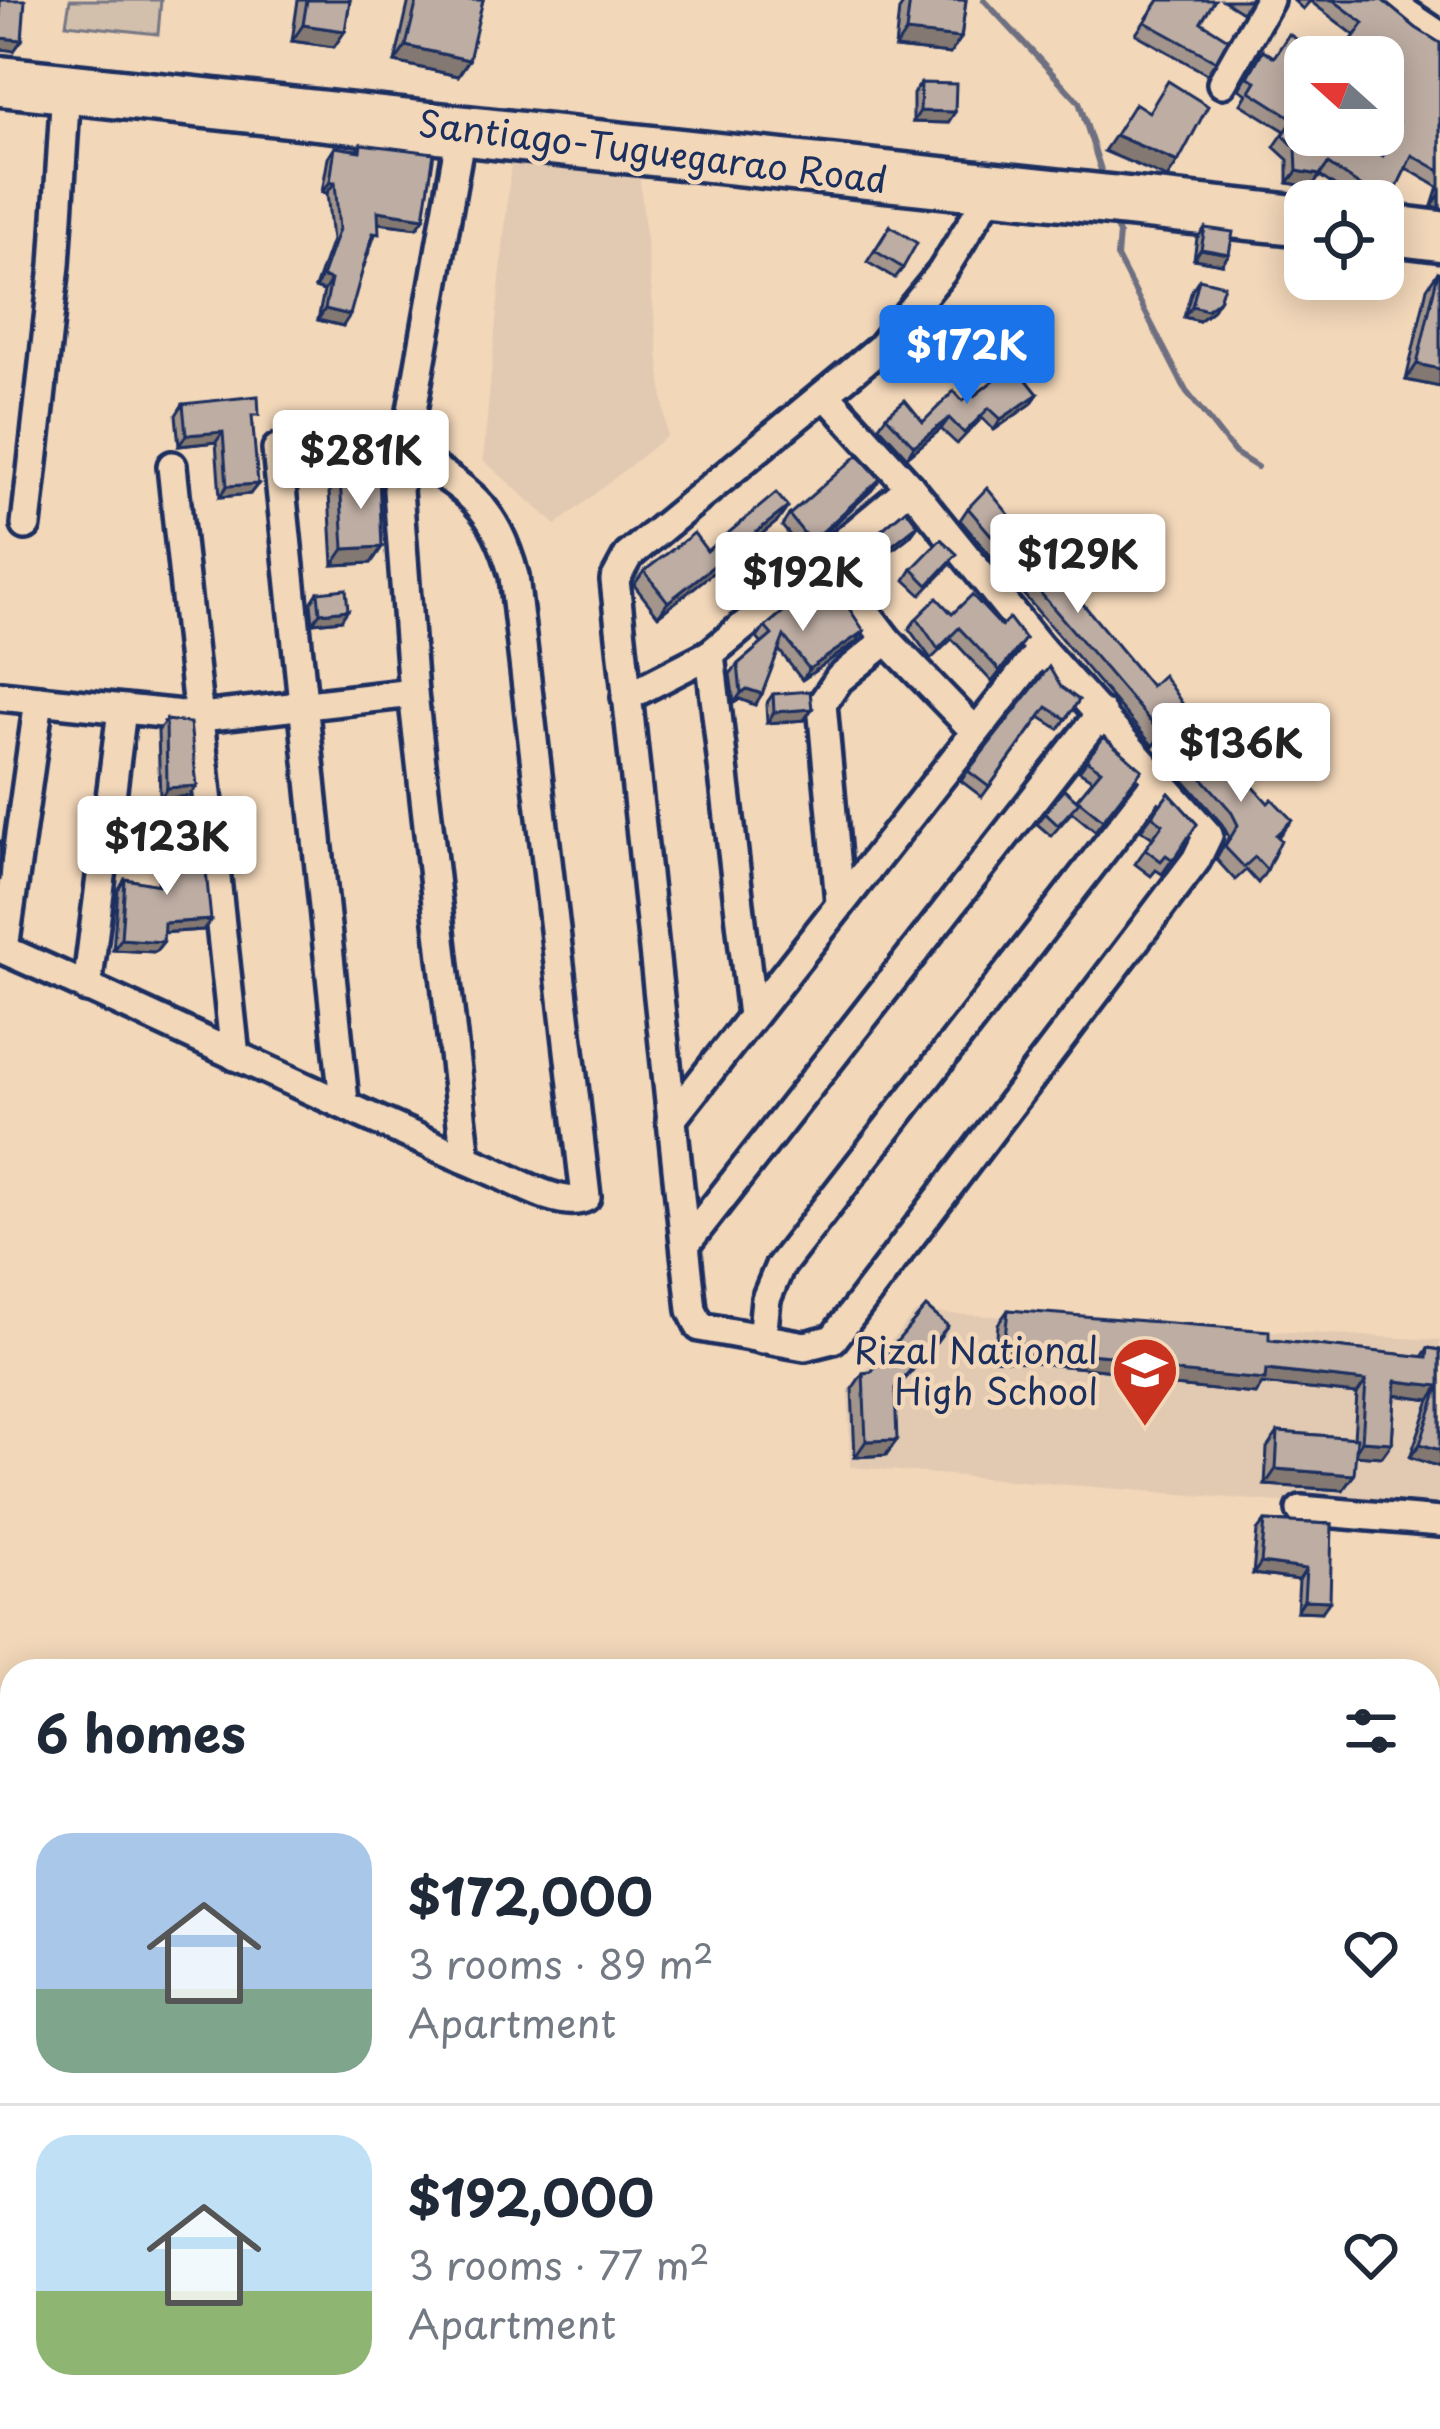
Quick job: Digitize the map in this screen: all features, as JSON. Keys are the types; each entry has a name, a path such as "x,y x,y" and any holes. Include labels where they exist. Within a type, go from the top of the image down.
{"highway":[{"name":"Santiago-Tuguegarao Road","path":"0,81 1284,219"},
{"path":"1404,232 1440,236"}],"street":[{"path":"1222,83 1268,0"},
{"path":"1386,0 1440,36"},
{"path":"26,525 56,245 66,88"},
{"path":"462,127 403,450 399,514 413,693 466,1160"},
{"path":"827,395 910,487 1041,649 1207,832 1196,860 832,1339 806,1346 694,1322 614,588 621,565 827,395 905,320 993,189"},
{"path":"277,449 344,1102"},
{"path":"39,700 2,949 466,1160 549,1195 575,1202 586,1198 514,576 493,516 452,480 403,450"},
{"path":"172,466 235,1056"},
{"path":"626,697 710,654 910,487"},
{"path":"826,560 887,640 974,730"},
{"path":"840,902 822,704 838,679 887,640"},
{"path":"671,1120 1041,649"},
{"path":"710,654 752,1016"},
{"path":"0,696 201,717 413,693"},
{"path":"87,988 122,710"},
{"path":"688,1241 1101,713"},
{"path":"762,1339 766,1299 778,1268 1159,778"},
{"path":"1301,1510 1440,1522"}],"shaded area":[{"path":"70,0 161,0 158,34 66,24"},
{"path":"511,163 639,172 667,436 556,525 483,460"},
{"name":"Rizal National High School","path":"916,1312 1440,1340 1440,1515 850,1467 848,1390"}],"building":[{"path":"0,0 25,0 22,40 0,38"},
{"path":"307,0 350,0 345,31 303,25"},
{"path":"417,0 483,0 469,60 406,46"},
{"path":"910,0 966,0 961,38 906,32"},
{"path":"1159,0 1215,0 1201,22 1228,39 1216,61 1145,22"},
{"path":"1333,0 1382,0 1440,43 1440,171 1412,155 1400,180 1352,180 1328,164 1320,175 1297,171 1296,156 1404,156 1404,36 1354,36 1364,23"},
{"path":"1284,42 1284,113 1250,91 1256,81 1248,77 1263,50 1274,57"},
{"path":"1168,81 1208,106 1178,162 1115,135 1135,103 1149,112"},
{"path":"921,83 956,84 955,112 920,111"},
{"path":"361,144 434,153 424,218 378,211 379,234 373,233 350,315 325,309 331,280 322,277 339,229 335,182 330,182 335,147 360,151"},
{"path":"890,226 917,243 903,268 875,251"},
{"path":"1205,228 1233,232 1229,254 1201,249"},
{"path":"1440,273 1440,369 1417,364"},
{"path":"1199,279 1224,285 1219,300 1207,310 1192,306"},
{"path":"1014,364 1038,394 1001,419 989,408 964,433 949,418 914,446 886,416 905,400 923,422 954,391 963,401"},
{"path":"258,396 259,415 252,415 258,484 227,486 223,432 186,435 183,404"},
{"path":"858,455 880,479 811,542 789,515"},
{"path":"379,475 382,547 344,549 340,477"},
{"path":"987,488 1151,686 1163,675 1188,712 1161,734 968,508"},
{"path":"776,493 788,507 668,602 644,571 694,533 707,551"},
{"path":"906,509 918,525 890,547 879,532"},
{"path":"941,539 957,554 928,585 912,569"},
{"path":"827,575 864,631 809,669 784,636 762,694 747,689 741,693 738,664 772,635 765,627"},
{"path":"346,589 348,610 320,613 318,592"},
{"path":"972,595 1001,626 1009,618 1025,639 1000,671 959,628 938,649 917,618 937,598 952,614"},
{"path":"1049,667 1061,687 1079,700 1066,719 1047,707 989,787 968,771"},
{"path":"810,691 812,709 774,712 773,694"},
{"path":"166,720 190,723 197,786 167,788"},
{"path":"1207,735 1268,803 1272,799 1292,820 1276,835 1281,840 1267,870 1255,857 1244,867 1225,847 1238,825 1184,757"},
{"path":"1104,737 1142,770 1103,820 1077,799 1101,770 1086,760"},
{"path":"1064,789 1079,802 1058,825 1045,813"},
{"path":"1169,793 1197,824 1173,860 1166,855 1161,861 1145,849 1163,824 1152,816"},
{"path":"166,850 204,851 211,920 164,923 163,942 121,939 125,879 165,886"},
{"path":"926,1307 948,1326 895,1388 897,1440 866,1441 863,1373 871,1372"},
{"path":"1008,1310 1269,1331 1269,1340 1427,1357 1428,1348 1440,1350 1440,1450 1420,1444 1439,1386 1396,1381 1392,1443 1362,1441 1366,1381 1266,1370 1265,1380 1153,1370 1154,1360 1004,1346"},
{"path":"1278,1432 1357,1438 1354,1475 1276,1469"},
{"path":"1265,1521 1332,1524 1330,1601 1304,1600 1306,1569 1261,1563"}],"waterway":[{"path":"984,0 1079,102 1101,170"},
{"path":"1112,220 1119,234 1117,257 1186,391 1235,453 1257,467"}],"place":[{"name":"Rizal National High School","path":"1145,1429"}]}
